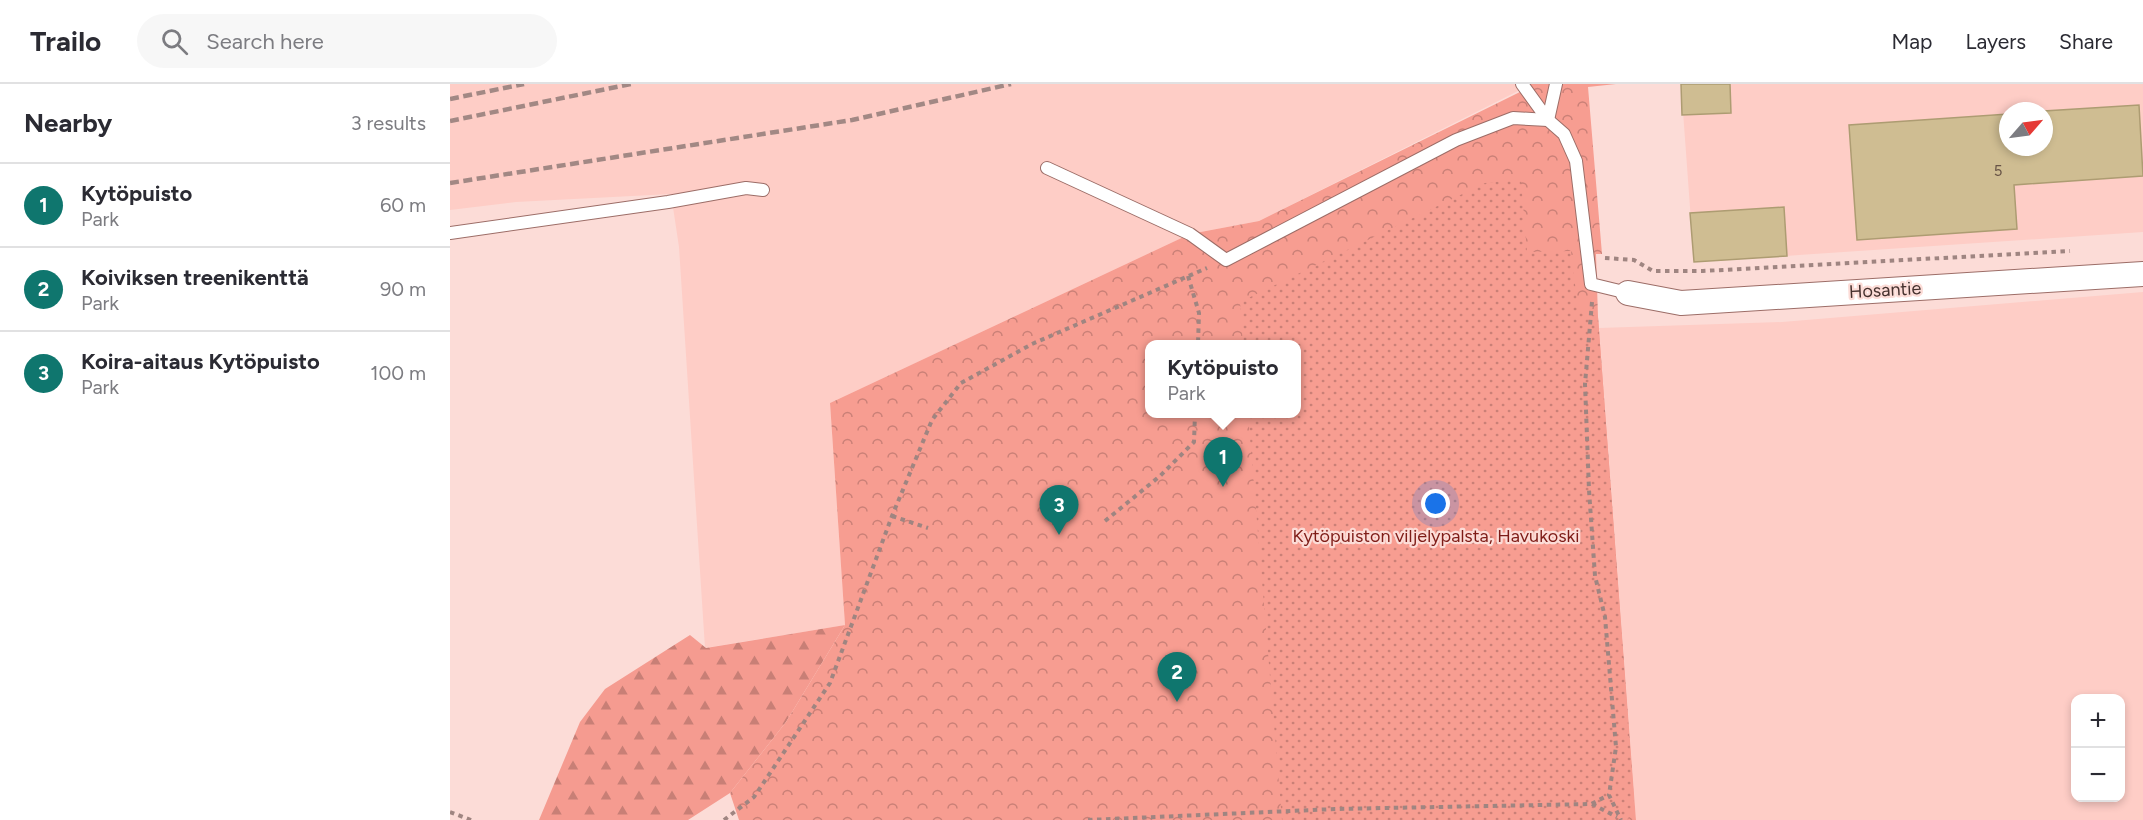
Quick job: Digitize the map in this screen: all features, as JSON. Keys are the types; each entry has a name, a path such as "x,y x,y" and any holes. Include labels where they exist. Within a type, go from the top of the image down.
{"street":[{"name":"Hosantie","path":"1628,293 1680,303 2143,274"}],"lane":[{"path":"1522,84 1548,120 1564,134 1576,161 1591,284 1628,293"},
{"path":"1548,120 1556,84"},
{"path":"1047,168 1190,234 1227,261 1456,140 1513,118 1548,120"},
{"path":"450,233 668,202 746,188 763,190"}],"path":[{"path":"1588,256 1634,260 1653,271 1673,271 2072,251"},
{"path":"724,820 754,796 830,683 892,516 932,420 961,383 1032,344 1227,261"},
{"path":"1188,276 1199,313 1198,340"},
{"path":"1591,284 1592,314 1585,384 1595,576 1605,617 1616,747 1609,795 1620,819"},
{"path":"1105,521 1160,476 1194,442 1195,418"},
{"path":"892,516 928,528"},
{"path":"1088,820 1335,809 1591,804 1609,795"},
{"path":"1591,804 1620,819"},
{"path":"450,812 471,820"}],"shaded area":[{"path":"450,84 1532,84 1259,221 1190,234 830,403 845,625 705,648 679,247 671,194 516,202 450,210"},
{"path":"1681,84 2143,84 2143,232 1694,262"},
{"path":"2143,292 2143,820 1636,820 1599,328 1782,322"}],"green space":[{"path":"1526,84 1616,84 1588,87 1602,254 1596,254 1598,317 1636,820 739,820 730,793 786,722 845,625 830,403 1190,234 1259,221 1526,89"},
{"name":"Kytöpuiston viljelypalsta, Havukoski","path":"1521,179 1527,252 1571,251 1578,309 1598,317 1634,799 1628,820 1282,820 1248,418 1301,418 1301,340 1243,340 1240,302 1485,183"},
{"path":"845,625 786,722 730,793 688,820 539,820 580,722 605,689 690,635 706,648"}],"building":[{"path":"1681,84 1730,84 1731,113 1682,115"},
{"path":"2139,105 2143,176 2014,185 2017,229 1857,240 1849,125 1999,115 1999,156 2053,156 2053,110"},
{"path":"1784,207 1787,256 1694,262 1690,213"}],"railway":[{"path":"450,99 524,84"},
{"path":"450,121 631,84"},
{"path":"450,183 852,120 1011,84"}],"place":[{"name":"Kytöpuisto","path":"1223,487"},
{"name":"Koira-aitaus Kytöpuisto","path":"1059,535"},
{"name":"Koiviksen treenikenttä","path":"1177,702"}]}
